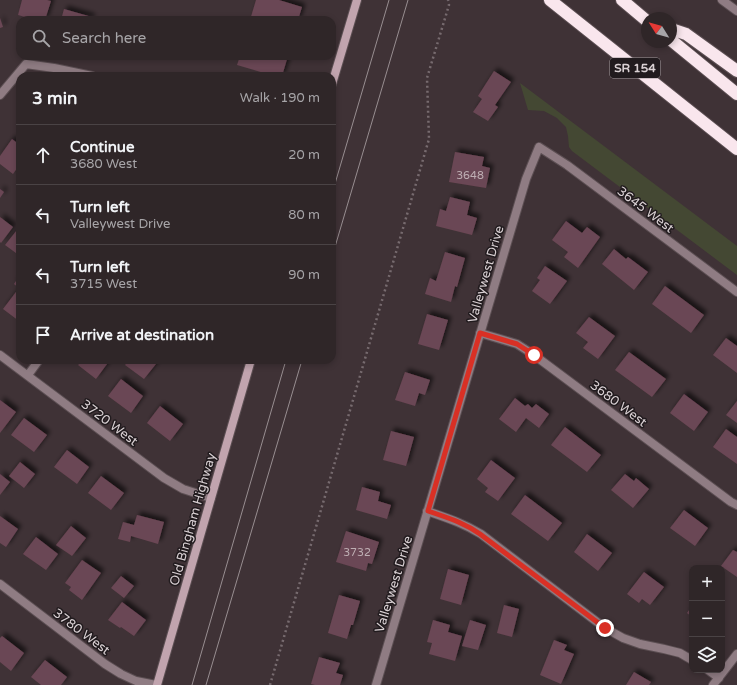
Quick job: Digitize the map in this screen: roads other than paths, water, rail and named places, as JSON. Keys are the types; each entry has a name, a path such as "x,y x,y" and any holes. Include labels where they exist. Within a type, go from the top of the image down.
{"highway":[{"name":"SR 154","path":"550,0 737,149"},
{"path":"622,0 641,16"},
{"path":"677,31 686,34 737,72"},
{"path":"677,45 737,94"},
{"path":"721,135 737,153"}],"street":[{"path":"336,72 357,0"},
{"path":"722,0 737,11"},
{"path":"19,72 26,64 73,72"},
{"path":"0,95 16,76"},
{"name":"3645 West","path":"539,147 567,165 737,292"},
{"name":"Valleywest Drive","path":"376,685 526,179 539,147"},
{"name":"3680 West","path":"480,333 517,344 534,355 737,505"},
{"name":"3720 West","path":"0,355 164,478 183,489 211,498"},
{"path":"28,375 36,364"},
{"name":"Old Bingham Highway","path":"156,685 250,364"},
{"path":"428,511 468,526 605,628 623,638 640,644 680,653 689,658"},
{"name":"3780 West","path":"0,584 121,674 136,681 156,685"},
{"path":"710,673 716,682 737,654"}],"tram line":[{"path":"336,180 389,0"},
{"path":"336,243 408,0"},
{"path":"192,685 285,364"},
{"path":"206,685 301,364"}]}
